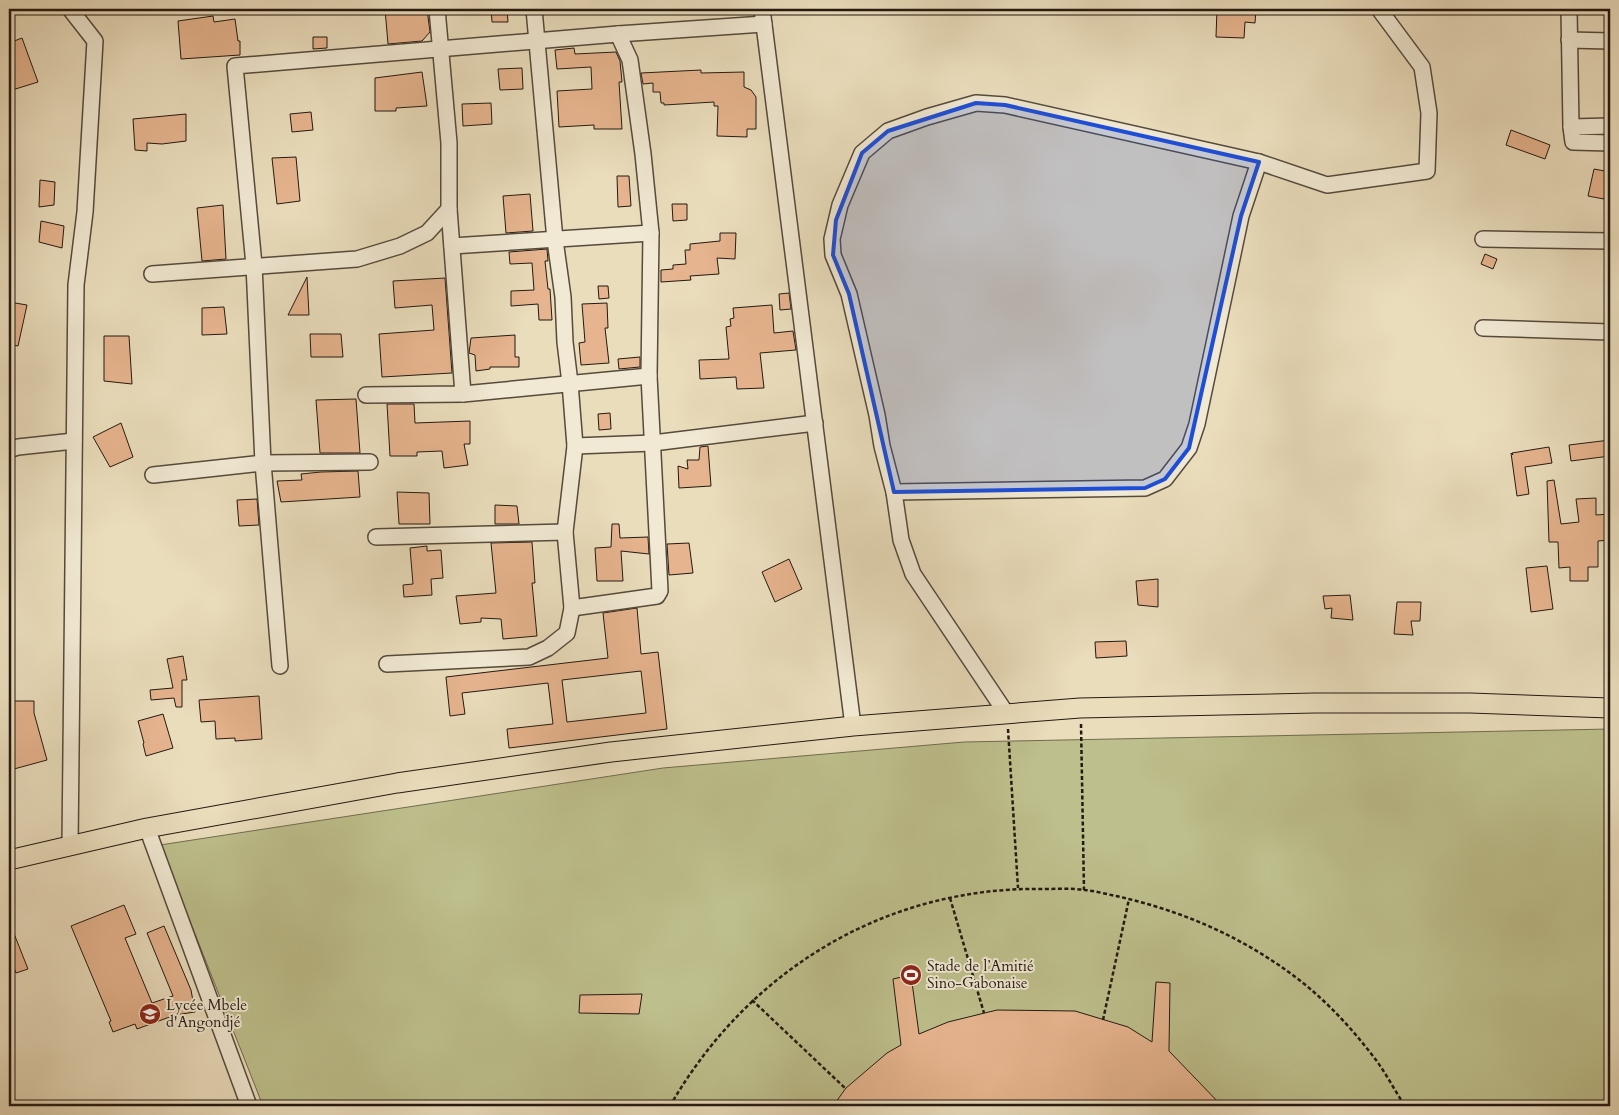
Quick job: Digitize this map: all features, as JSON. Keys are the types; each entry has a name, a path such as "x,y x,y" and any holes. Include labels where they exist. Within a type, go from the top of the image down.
{"main road":[{"path":"9,860 147,828 416,780 611,752 853,726 1006,712 1080,708 1324,703 1470,704 1610,708"}],"street":[{"path":"70,9 95,41 85,212 76,285 70,846"},
{"path":"437,9 449,143 449,209 463,394"},
{"path":"387,664 529,657 548,648 567,633 572,608 565,532 575,446 565,342 563,297 555,240 534,9"},
{"path":"1006,712 913,574 901,540 894,492 849,294 832,247 840,205 862,153 888,131 927,117 976,103 1005,105 1259,162 1327,185 1427,171 1429,113 1422,67 1379,9"},
{"path":"1569,9 1571,127 1573,142 1610,143"},
{"path":"280,666 263,463 254,265 234,66 618,34 763,16 853,726"},
{"path":"572,608 657,596 660,591 649,376 651,233 643,154 630,60 618,34"},
{"path":"1569,40 1610,41"},
{"path":"1571,127 1610,126"},
{"path":"894,492 1145,488 1164,479 1189,448 1197,424 1241,216 1259,162"},
{"path":"152,274 357,258 400,246 427,233 449,209"},
{"path":"452,246 651,233"},
{"path":"1482,239 1610,241"},
{"path":"1483,328 1610,332"},
{"path":"366,395 463,394 649,376"},
{"path":"575,446 652,443 815,423"},
{"path":"9,450 18,447 74,441"},
{"path":"153,474 263,463 370,462"},
{"path":"376,537 565,532"},
{"path":"147,828 249,1106"}],"path":[{"path":"1080,708 1084,890"},
{"path":"1006,712 1018,888"},
{"path":"670,1106 686,1078 717,1037 752,1000 791,968 834,941 880,919 928,903 978,893 1018,888 1084,890 1150,904 1203,922 1253,948 1300,980 1341,1019 1371,1055 1405,1106"},
{"path":"950,898 984,1013"},
{"path":"1103,1020 1129,899"},
{"path":"752,1000 846,1088"}],"highlighted area":[{"path":"976,103 1005,105 1259,162 1241,216 1189,448 1165,479 1145,488 894,492 849,294 833,255 836,220 862,153 888,131"}],"green space":[{"name":"Stade de l’Amitié Sino-Gabonaise","path":"1610,729 1610,1106 263,1106 160,845 663,768 964,742"}],"building":[{"path":"385,9 427,9 430,32 422,41 388,44"},
{"path":"491,9 507,9 508,22 492,22"},
{"path":"1217,9 1256,9 1255,23 1245,22 1244,38 1216,37"},
{"path":"213,16 214,22 235,19 238,41 240,41 240,55 181,59 178,21"},
{"path":"313,37 327,37 327,48 313,49"},
{"path":"22,38 38,82 9,91 9,43"},
{"path":"574,48 575,54 616,52 620,61 622,82 619,82 622,129 594,129 594,125 559,127 557,91 592,89 591,67 557,69 555,50"},
{"path":"522,68 523,89 500,90 498,69"},
{"path":"701,70 701,73 744,72 744,87 751,90 756,97 756,129 747,129 747,137 717,136 718,106 714,106 714,102 664,105 664,103 661,103 660,92 653,92 653,83 643,84 641,73"},
{"path":"422,72 427,106 396,108 396,111 375,111 375,78"},
{"path":"491,103 492,124 463,126 462,104"},
{"path":"311,112 313,130 292,132 290,114"},
{"path":"186,114 186,141 162,144 147,143 147,151 135,150 133,119"},
{"path":"1511,130 1550,145 1545,159 1506,145"},
{"path":"296,157 300,201 277,204 272,158"},
{"path":"1594,169 1610,172 1604,199 1588,196"},
{"path":"617,176 629,176 631,206 618,207"},
{"path":"40,180 55,182 54,205 39,207"},
{"path":"530,194 533,231 506,233 503,196"},
{"path":"672,204 687,204 687,220 673,221"},
{"path":"223,205 226,259 202,261 197,208"},
{"path":"41,221 64,226 62,248 39,242"},
{"path":"720,233 736,233 735,259 717,258 719,274 690,276 691,280 661,282 661,270 673,269 673,265 686,264 685,250 690,250 690,244 720,241"},
{"path":"547,249 548,261 545,261 548,289 550,289 552,320 539,320 538,304 511,306 511,291 534,290 532,263 510,264 509,252"},
{"path":"1485,254 1497,259 1493,269 1481,264"},
{"path":"307,277 309,315 288,315"},
{"path":"445,278 452,373 382,377 379,334 434,330 432,305 395,308 393,281"},
{"path":"598,286 608,286 609,298 599,299"},
{"path":"789,293 791,309 780,310 779,294"},
{"path":"9,302 27,305 18,346 9,344"},
{"path":"607,303 608,328 605,328 609,363 581,365 579,343 585,342 582,304"},
{"path":"772,305 774,333 793,331 796,350 760,353 764,388 737,389 736,377 700,379 699,360 729,359 726,327 731,326 730,319 734,318 733,308"},
{"path":"224,307 227,334 202,335 202,308"},
{"path":"310,334 341,334 343,357 311,357"},
{"path":"515,335 515,357 519,357 519,367 490,367 490,369 476,371 475,355 469,353 471,338"},
{"path":"104,336 129,336 132,384 104,381"},
{"path":"640,357 640,367 619,369 618,359"},
{"path":"356,399 360,453 320,453 316,400"},
{"path":"387,404 414,404 415,423 470,421 470,444 464,444 468,465 444,468 442,451 417,452 417,456 390,456"},
{"path":"610,413 611,429 599,430 598,414"},
{"path":"121,423 133,457 110,467 93,437"},
{"path":"1610,440 1610,456 1571,461 1569,445"},
{"path":"708,446 711,486 679,488 678,466 688,469 687,460 699,460 700,447"},
{"path":"1549,447 1552,463 1525,467 1529,494 1517,496 1511,453 1513,455 1512,453"},
{"path":"358,471 360,497 281,502 277,481 302,480 301,474"},
{"path":"1554,480 1561,524 1579,522 1576,499 1596,498 1596,515 1610,514 1610,540 1598,541 1598,567 1588,567 1588,581 1570,581 1570,567 1559,568 1558,542 1549,542 1547,481"},
{"path":"397,492 429,493 430,524 399,524"},
{"path":"257,499 259,525 239,526 237,500"},
{"path":"495,505 517,506 519,524 495,524"},
{"path":"612,524 619,524 620,538 648,537 649,554 621,551 623,581 597,581 595,548 611,547"},
{"path":"532,542 535,583 532,583 537,636 503,639 501,619 481,618 481,622 460,624 456,596 496,593 491,543"},
{"path":"689,543 693,573 669,575 667,544"},
{"path":"427,546 427,551 441,550 443,578 431,579 432,595 404,597 403,585 413,584 410,548"},
{"path":"789,559 802,589 775,602 762,572"},
{"path":"1547,566 1553,609 1531,612 1526,568"},
{"path":"1158,579 1158,607 1138,605 1136,581"},
{"path":"1350,595 1353,620 1331,618 1332,608 1325,609 1323,596"},
{"path":"1397,602 1421,602 1420,621 1411,621 1413,635 1394,634"},
{"path":"637,608 641,654 658,652 667,729 509,748 507,729 553,724 548,683 462,693 465,714 450,716 446,677 608,658 603,613","holes":["641,671 646,713 567,722 562,680"]},
{"path":"1126,641 1127,656 1096,658 1095,642"},
{"path":"183,656 187,680 182,680 182,707 176,707 174,698 151,700 150,690 173,688 167,659"},
{"path":"259,696 262,739 235,741 235,738 216,739 215,721 201,722 199,700"},
{"path":"9,701 34,701 34,713 47,760 14,769 9,750"},
{"path":"163,714 173,748 146,756 138,721"},
{"path":"124,905 136,934 125,938 152,1003 173,996 147,933 164,926 191,990 195,1012 175,1015 137,1029 135,1024 113,1032 109,1022 111,1021 71,926"},
{"path":"9,921 28,969 16,973 9,955"},
{"path":"911,975 919,1034 948,1022 997,1010 1075,1011 1128,1027 1152,1042 1156,982 1170,983 1169,1051 1222,1106 833,1106 846,1088 887,1053 901,1045 893,979"},
{"path":"642,994 639,1014 579,1013 580,995"}],"place":[{"name":"Stade de l’Amitié Sino-Gabonaise","path":"911,975"},
{"name":"Lycée Mbele d'Angondjé","path":"150,1014"}]}
